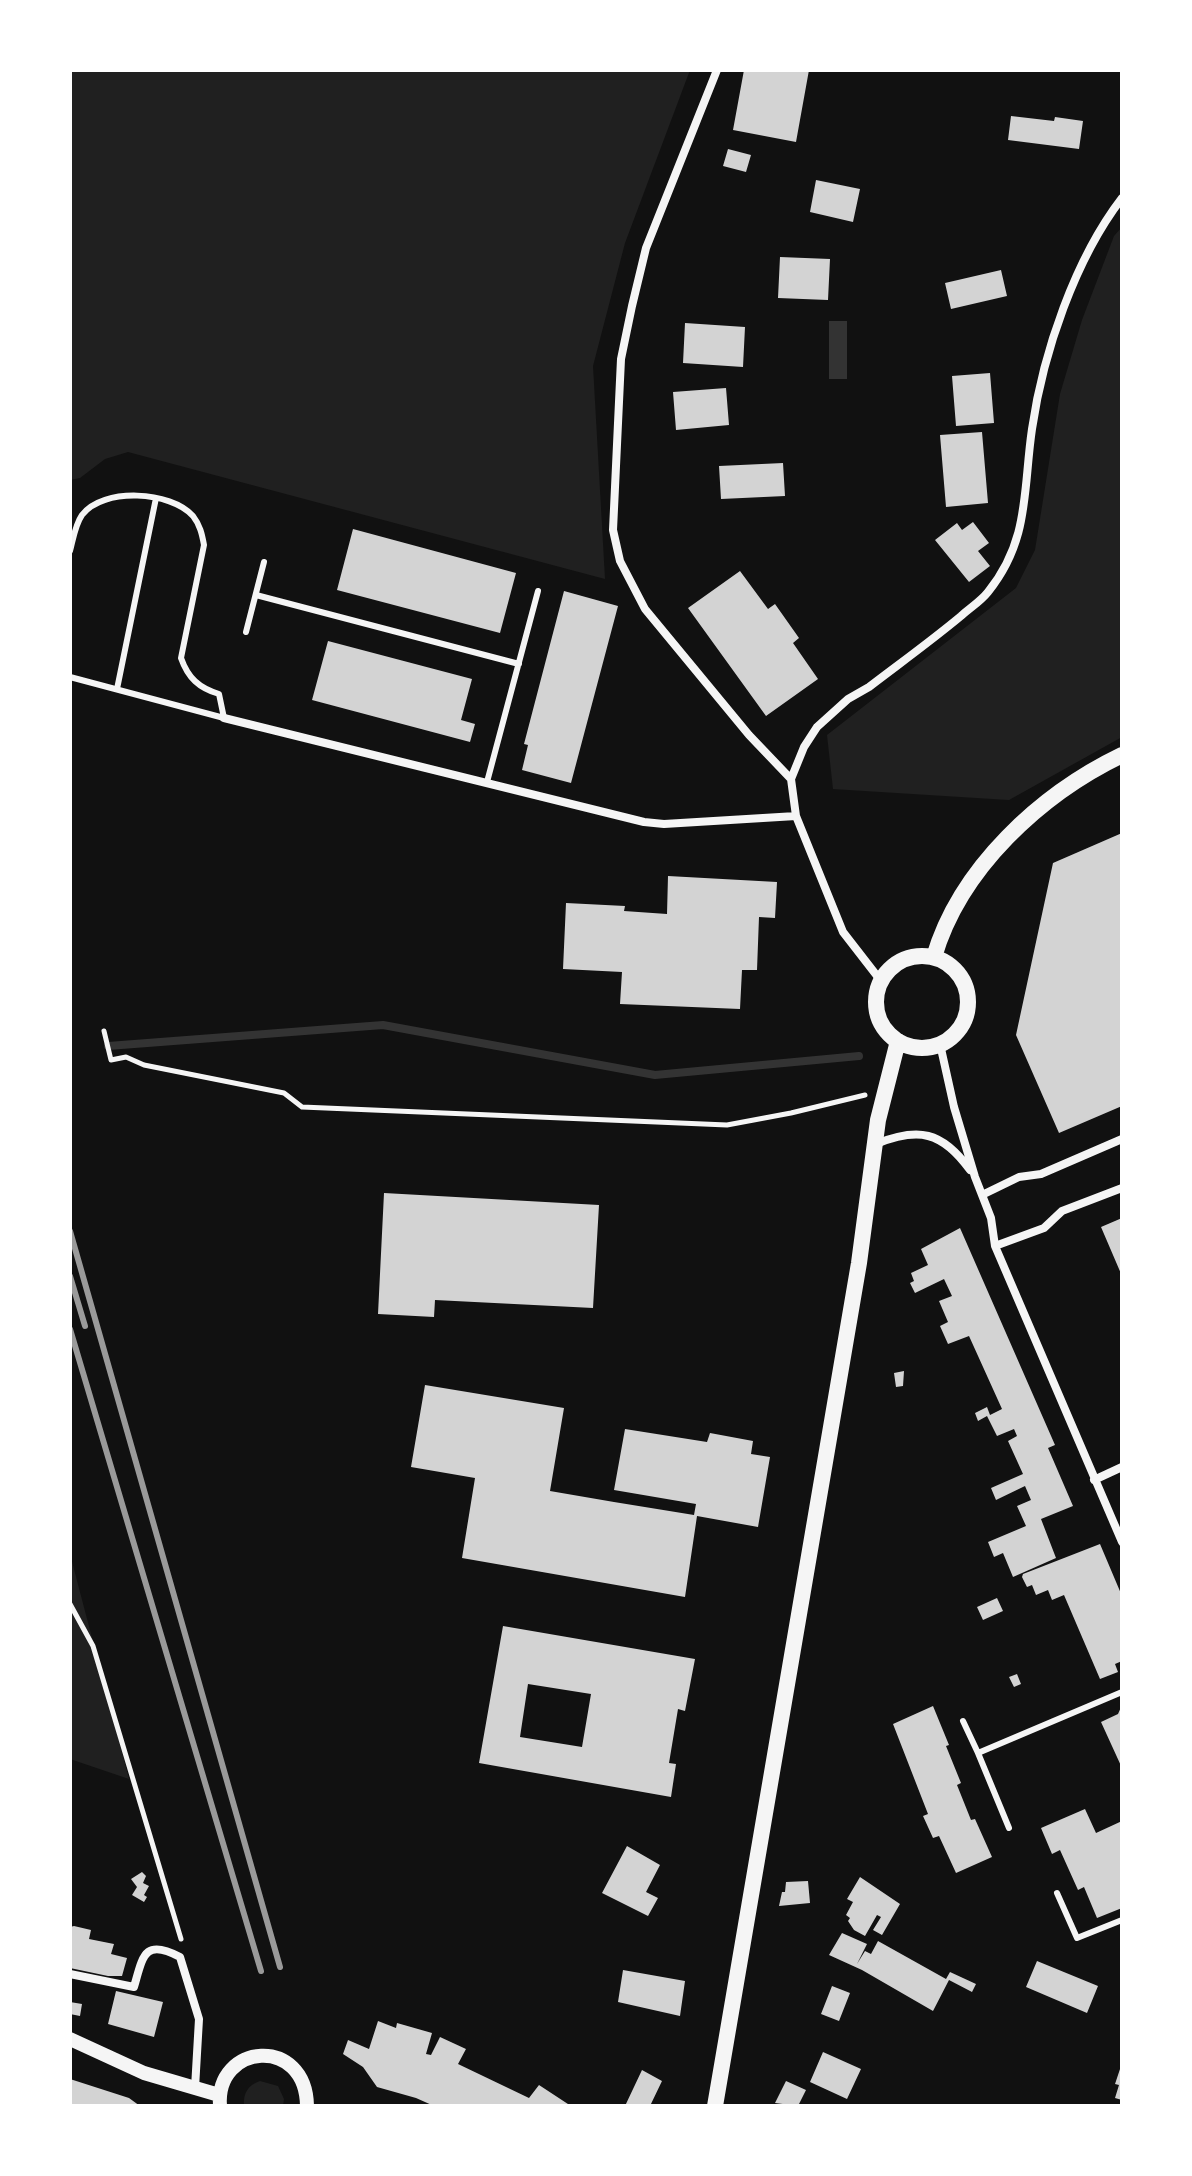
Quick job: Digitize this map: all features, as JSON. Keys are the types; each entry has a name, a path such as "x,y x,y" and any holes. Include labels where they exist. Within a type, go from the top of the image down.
{"main road":[{"path":"934,957 939,939 971,883 1012,832 1057,795 1122,755"},
{"path":"934,957 954,968 966,987 964,1023 955,1035 940,1044 926,1048 911,1047 898,1041 885,1029 877,1014 876,997 881,981 890,968 903,959 934,957"},
{"path":"715,2106 859,1263 875,1144 885,1088 898,1041"}],"street":[{"path":"717,70 646,248 632,306 621,359 613,530 620,561 645,609 749,735 791,779"},
{"path":"881,981 843,932 796,816 791,779 804,747 817,727 848,699 869,687 988,593 1008,560 1019,538 1032,430 1047,356 1106,218 1122,198"},
{"path":"224,718 644,822 664,824 796,816"},
{"path":"940,1044 954,1107 991,1218 995,1246 1122,1542"},
{"path":"875,1144 901,1134 926,1134 956,1150 975,1177"},
{"path":"982,1195 1019,1177 1041,1174 1122,1139"},
{"path":"995,1246 1044,1228 1062,1211 1122,1188"},
{"path":"1094,1480 1122,1467"},
{"path":"70,1974 134,1987 142,1957 148,1950 158,1948 180,1957 199,2019 195,2088"},
{"path":"70,2039 144,2073 195,2088 219,2101 226,2075 243,2059 266,2055 289,2062 304,2080 311,2105"}],"lane":[{"path":"70,551 81,516 95,503 137,495 173,503 191,513 201,528 204,545 181,658 195,682 219,694 224,718 70,677"},
{"path":"117,689 156,498"},
{"path":"246,632 264,562"},
{"path":"487,782 538,591"},
{"path":"256,595 519,664"},
{"path":"978,1753 1122,1692"},
{"path":"963,1721 1009,1828"},
{"path":"1057,1893 1077,1938 1122,1920"}],"path":[{"path":"104,1031 111,1060 126,1057 144,1065 284,1093 302,1107 727,1125 791,1113 885,1088"},
{"path":"71,1608 93,1646 181,1939"}],"shaded area":[{"path":"70,70 690,70 625,243 593,366 605,579 128,452 105,459 80,478 70,480"},
{"path":"1122,227 1122,737 1009,800 833,789 827,735 1016,588 1035,550 1060,394 1082,320 1114,236"},
{"path":"829,321 847,321 847,379 829,379"},
{"path":"70,1554 129,1779 70,1759"},
{"path":"260,2081 278,2086 284,2099 283,2106 244,2106 247,2090"}],"building":[{"path":"744,70 809,70 796,142 733,130"},
{"path":"1011,116 1083,121 1079,149 1008,140"},
{"path":"728,149 751,155 746,172 723,166"},
{"path":"816,180 860,189 853,222 810,212"},
{"path":"780,257 830,259 828,300 778,298"},
{"path":"1001,270 1007,296 951,309 945,283"},
{"path":"685,323 745,327 743,367 683,363"},
{"path":"990,373 994,423 956,426 952,376"},
{"path":"726,388 729,425 676,430 673,392"},
{"path":"982,432 988,503 946,507 940,435"},
{"path":"783,463 785,496 721,499 719,466"},
{"path":"973,522 989,543 978,551 990,566 969,582 935,540 957,523 962,530"},
{"path":"353,529 516,573 500,633 337,590"},
{"path":"740,571 768,609 775,604 799,638 793,643 818,679 766,716 688,608"},
{"path":"564,591 618,606 571,783 522,770 528,745 524,744"},
{"path":"328,641 472,679 461,720 475,724 470,742 312,700"},
{"path":"1122,833 1122,1106 1059,1133 1016,1035 1053,863"},
{"path":"668,876 777,882 775,918 759,917 757,970 742,970 740,1009 620,1004 622,972 563,969 566,903 625,906 624,911 667,914"},
{"path":"384,1193 599,1205 593,1308 435,1300 434,1317 378,1314"},
{"path":"1122,1218 1122,1276 1101,1227"},
{"path":"960,1228 1055,1445 1048,1448 1073,1506 1041,1519 1056,1558 1013,1577 1003,1553 994,1557 988,1542 1026,1526 1017,1506 1031,1500 1025,1486 996,1500 991,1488 1023,1474 1008,1441 1017,1436 1014,1429 997,1436 987,1416 978,1421 975,1413 987,1407 990,1415 1002,1409 969,1336 948,1344 940,1326 948,1322 939,1301 952,1296 944,1279 915,1293 910,1283 914,1281 911,1273 928,1265 921,1249"},
{"path":"904,1371 903,1386 896,1387 894,1373"},
{"path":"425,1385 564,1408 550,1491 614,1502 694,1515 696,1504 614,1490 625,1429 707,1442 710,1433 753,1441 751,1454 770,1457 758,1527 697,1516 685,1597 462,1558 475,1478 411,1467"},
{"path":"1100,1544 1122,1596 1122,1661 1115,1664 1118,1672 1100,1679 1064,1595 1052,1600 1048,1590 1036,1595 1032,1585 1027,1587 1022,1577"},
{"path":"997,1598 1003,1611 983,1620 977,1607"},
{"path":"503,1626 695,1659 685,1711 678,1709 669,1763 676,1764 671,1797 479,1763","holes":["528,1684 591,1694 582,1747 520,1737"]},
{"path":"1017,1674 1021,1684 1014,1687 1009,1677"},
{"path":"1122,1705 1122,1768 1101,1722 1118,1714"},
{"path":"933,1706 961,1783 957,1785 971,1820 975,1819 992,1857 956,1873 939,1836 933,1838 923,1816 928,1814 893,1724"},
{"path":"1085,1809 1096,1833 1122,1821 1122,1908 1097,1918 1084,1887 1078,1890 1060,1850 1052,1854 1041,1828"},
{"path":"627,1846 660,1865 646,1892 658,1898 648,1916 602,1893"},
{"path":"142,1872 146,1876 143,1883 149,1886 144,1902 132,1895 137,1887 131,1879"},
{"path":"860,1877 900,1904 882,1935 873,1930 881,1917 877,1915 865,1936 854,1930 848,1921 850,1918 846,1915 853,1902 847,1899"},
{"path":"808,1881 810,1903 779,1906 786,1882"},
{"path":"70,1927 91,1930 89,1939 114,1944 111,1954 127,1958 122,1976 70,1968"},
{"path":"842,1933 867,1944 857,1964 865,1951 871,1954 878,1941 946,1979 950,1972 976,1984 972,1992 949,1980 933,2011 862,1970 829,1955"},
{"path":"1037,1961 1098,1986 1087,2013 1026,1987"},
{"path":"623,1970 685,1981 680,2016 618,2002"},
{"path":"832,1986 850,1993 839,2021 821,2014"},
{"path":"116,1991 163,2002 154,2037 108,2024"},
{"path":"70,2002 82,2004 80,2016 70,2014"},
{"path":"378,2021 396,2028 397,2023 432,2033 426,2054 431,2055 440,2037 466,2049 458,2064 529,2098 539,2085 571,2106 434,2106 377,2087 363,2067 343,2054 348,2040 369,2049"},
{"path":"823,2052 861,2069 847,2099 810,2082"},
{"path":"1122,2063 1122,2100 1115,2098 1119,2085 1115,2084"},
{"path":"642,2070 662,2081 650,2106 625,2106"},
{"path":"70,2079 129,2098 140,2106 70,2106"},
{"path":"786,2081 806,2090 798,2106 775,2103"}],"waterway":[{"path":"108,1046 383,1025 655,1075 859,1056"}],"railway":[{"path":"70,1231 280,1967"},
{"path":"70,1276 85,1326"},
{"path":"70,1329 261,1971"}]}
